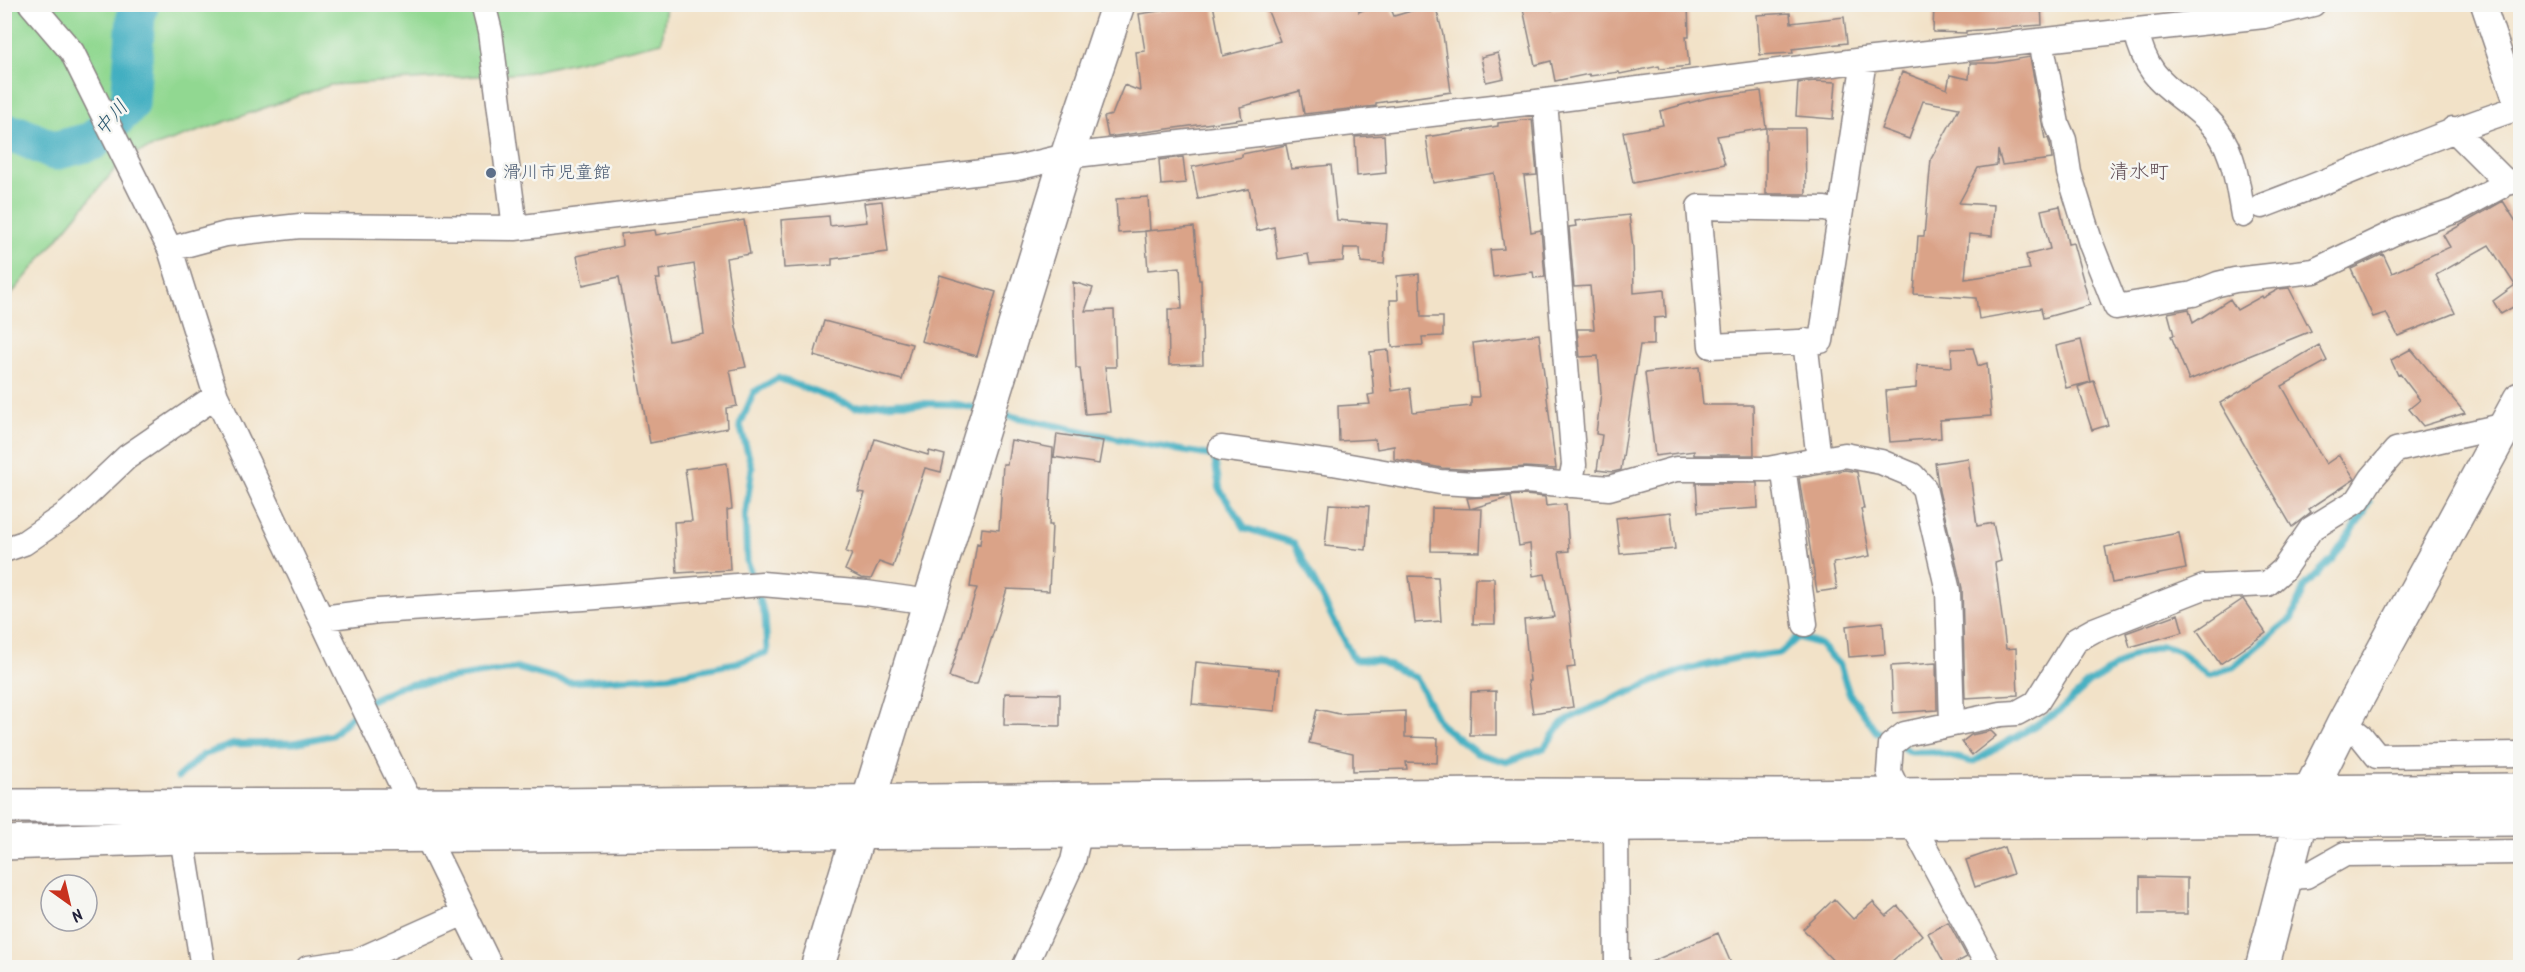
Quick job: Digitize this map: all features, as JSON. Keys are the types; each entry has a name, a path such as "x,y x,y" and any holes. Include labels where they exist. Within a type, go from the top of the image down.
{"street":[{"path":"31,4 72,52 170,249 216,396 491,968"},
{"path":"483,4 490,32 515,228"},
{"path":"817,968 1067,156 1118,4"},
{"path":"170,249 226,234 300,226 515,228 1016,168 1067,156 1864,60 2264,16 2313,4"},
{"path":"2136,30 2140,50 2151,71 2177,97 2210,122 2232,156 2253,210 2366,167 2453,129 2519,112 2483,4"},
{"path":"2041,41 2057,124 2064,140 2069,173 2091,244 2116,307 2193,294 2235,280 2314,271 2400,230 2455,211 2514,181 2453,129"},
{"path":"1840,213 1825,209 1699,207 1711,346 1821,341 1864,60"},
{"path":"1545,100 1574,465 1570,485"},
{"path":"1805,341 1819,460"},
{"path":"4,550 24,543 69,512 127,457 216,396"},
{"path":"2262,968 2305,806 2344,723 2516,415"},
{"path":"1984,966 1889,771 1891,745 1905,734 1952,723 2017,713 2037,702 2076,640 2094,630 2204,587 2267,584 2283,570 2311,529 2358,500 2372,478 2396,450 2516,415"},
{"path":"1221,448 1334,463 1440,482 1476,484 1525,481 1609,488 1676,469 1768,469 1845,455 1881,462 1912,475 1924,488 1948,591 1952,723"},
{"path":"1783,466 1805,624"},
{"path":"322,618 378,611 762,584 866,593 930,602"},
{"path":"2344,723 2361,736 2377,756 2520,754"},
{"path":"4,843 182,837 1913,824 2305,806 2520,790"},
{"path":"4,806 1899,794 2305,806 2520,819"},
{"path":"171,805 182,837 203,968"},
{"path":"1616,825 1617,968"},
{"path":"1024,968 1073,861 1080,830"},
{"path":"2286,878 2306,876 2345,854 2520,852"},
{"path":"308,968 357,961 464,913"}],"green space":[{"path":"5,5 666,5 662,42 526,73 330,85 125,157 5,302"}],"building":[{"path":"1213,4 1223,56 1280,41 1265,4 1358,4 1359,12 1377,4 1389,4 1394,16 1435,4 1443,35 1451,92 1376,103 1376,106 1304,114 1300,91 1240,107 1242,119 1108,137 1104,117 1112,115 1124,85 1140,91 1136,52 1145,51 1139,14"},
{"path":"1522,4 1551,4 1552,10 1578,4 1688,4 1689,37 1686,37 1689,66 1660,69 1659,66 1620,74 1619,72 1590,76 1589,74 1555,81 1551,61 1535,65"},
{"path":"1934,4 2041,4 2042,25 1966,31 1966,33 1933,32"},
{"path":"1790,13 1791,23 1844,17 1847,43 1792,49 1793,53 1760,55 1757,15"},
{"path":"1498,53 1504,78 1486,82 1481,57"},
{"path":"2030,57 2045,139 2048,138 2052,159 2002,165 1998,150 1997,165 1978,168 1959,203 1994,205 1992,236 1969,234 1965,279 2030,269 2026,255 2050,249 2041,210 2060,206 2068,244 2073,243 2090,305 2043,318 2041,308 1979,319 1976,298 1914,294 1918,236 1924,236 1931,159 1959,108 1923,101 1909,139 1881,129 1902,72 1947,89 1950,75 1969,79 1970,63 1995,63"},
{"path":"1836,82 1833,119 1796,116 1798,83"},
{"path":"1761,91 1766,128 1717,136 1725,164 1633,183 1623,132 1663,125 1660,111 1707,98"},
{"path":"1532,119 1537,175 1524,176 1531,232 1541,230 1545,277 1534,278 1533,272 1493,277 1490,250 1504,249 1494,173 1433,183 1426,137"},
{"path":"1766,128 1805,128 1806,194 1766,194"},
{"path":"1384,135 1386,173 1357,176 1355,137"},
{"path":"1286,145 1291,169 1331,165 1337,220 1387,224 1384,264 1361,262 1360,248 1344,248 1343,261 1310,264 1308,254 1278,259 1274,227 1257,231 1249,189 1198,199 1192,167"},
{"path":"1183,157 1186,183 1161,185 1159,160"},
{"path":"1148,197 1150,231 1118,233 1116,199"},
{"path":"882,201 888,252 832,259 832,265 784,268 781,220 829,216 830,226 867,222 864,203"},
{"path":"2503,201 2520,228 2520,303 2501,314 2493,301 2515,285 2489,245 2436,275 2455,313 2398,336 2386,313 2373,317 2351,269 2383,254 2392,273 2450,247 2443,235"},
{"path":"1629,215 1633,248 1634,293 1664,290 1666,317 1654,318 1654,345 1640,345 1621,470 1613,472 1597,470 1602,435 1596,434 1601,393 1598,356 1580,357 1577,329 1594,329 1590,286 1574,287 1569,227 1576,226 1575,221"},
{"path":"744,220 750,254 726,258 736,327 746,367 730,370 737,406 726,408 727,428 650,443 619,277 583,285 577,256 622,246 621,234 655,230 656,235","holes":["694,264 704,334 669,341 656,279 660,279 659,270"]},
{"path":"1194,227 1199,280 1201,280 1203,364 1169,365 1168,309 1182,309 1180,267 1148,270 1145,231"},
{"path":"1419,274 1421,317 1443,317 1443,336 1422,337 1423,345 1392,347 1390,300 1398,300 1397,276"},
{"path":"940,275 996,292 977,356 921,341"},
{"path":"1073,282 1093,288 1085,311 1114,310 1116,367 1105,367 1110,412 1085,414 1080,368 1076,368"},
{"path":"2289,288 2311,331 2189,380 2171,336 2174,335 2168,313 2189,309 2193,323 2230,299 2237,310 2262,296 2263,298 2279,289"},
{"path":"824,321 912,344 902,380 814,356"},
{"path":"1539,334 1556,469 1442,468 1394,459 1394,446 1377,449 1375,439 1339,441 1338,406 1370,404 1368,395 1374,394 1370,352 1388,350 1392,391 1410,388 1413,412 1471,406 1471,397 1479,397 1473,343"},
{"path":"2081,340 2091,382 2066,388 2056,346"},
{"path":"2319,345 2327,361 2282,386 2326,464 2339,455 2355,479 2309,509 2311,512 2292,527 2220,403"},
{"path":"1973,348 1978,366 1987,363 1991,416 1940,420 1941,438 1890,442 1886,391 1916,388 1917,365 1952,367 1951,349"},
{"path":"2411,349 2465,413 2423,426 2409,409 2420,400 2400,374 2398,375 2391,360"},
{"path":"1699,367 1703,405 1753,405 1754,455 1694,455 1694,451 1655,456 1645,373"},
{"path":"2094,381 2108,425 2092,430 2078,387"},
{"path":"1057,434 1103,441 1099,464 1054,457"},
{"path":"875,439 928,455 929,451 945,455 941,472 925,468 893,567 879,562 871,579 861,578 845,570 852,554 846,552 865,493 858,492"},
{"path":"1011,440 1053,448 1049,525 1052,525 1049,591 1007,589 977,684 969,684 949,677 977,588 970,587 977,543 980,544 982,528 999,530 1003,464 1007,464"},
{"path":"1968,458 1977,526 1993,523 2001,561 1995,563 2006,649 2016,648 2018,695 1965,698 1962,588 1939,491 1935,463"},
{"path":"727,463 732,509 727,510 730,570 677,573 674,522 692,521 685,469"},
{"path":"1845,470 1857,472 1870,556 1833,563 1837,589 1817,592 1799,478"},
{"path":"1696,483 1757,483 1758,508 1698,512"},
{"path":"1525,495 1545,497 1546,506 1566,504 1569,551 1559,552 1569,610 1575,667 1567,668 1573,707 1533,713 1528,681 1530,681 1524,620 1554,617 1545,574 1533,576 1530,544 1519,546 1511,497 1470,509 1467,498"},
{"path":"1329,504 1369,506 1366,550 1325,546"},
{"path":"1432,508 1482,509 1480,552 1431,551"},
{"path":"1671,512 1675,549 1620,554 1616,518"},
{"path":"2179,533 2186,569 2112,583 2105,547"},
{"path":"1409,576 1438,577 1441,621 1415,623"},
{"path":"1475,578 1494,578 1495,624 1473,624"},
{"path":"2243,599 2266,633 2220,664 2197,630"},
{"path":"2178,614 2183,632 2130,647 2126,633"},
{"path":"1883,622 1885,654 1849,657 1846,626"},
{"path":"1196,662 1279,670 1275,711 1192,704"},
{"path":"1936,663 1937,710 1893,713 1891,666"},
{"path":"1496,691 1496,735 1470,735 1471,692"},
{"path":"1005,693 1060,694 1060,726 1004,725"},
{"path":"1317,709 1339,714 1405,711 1405,737 1438,738 1437,763 1406,762 1407,769 1353,771 1353,753 1309,743"},
{"path":"1991,731 1996,736 1972,755 1962,742 1971,735"},
{"path":"2004,847 2013,874 1975,887 1966,860"},
{"path":"2140,877 2187,878 2187,914 2140,914"},
{"path":"1834,899 1853,919 1873,902 1886,916 1898,906 1922,935 1884,968 1840,968 1803,929"},
{"path":"1948,922 1967,957 1947,968 1928,933"},
{"path":"1718,933 1733,968 1637,968"}],"waterway":[{"name":"中川","path":"4,133 21,136 54,151 93,141 130,104 136,16 140,4"},
{"path":"367,702 400,686 517,668 569,682 669,676 740,662 767,652 765,616 747,561 745,517 752,468 740,425 754,392 778,378 855,407 898,403 954,404 979,409"},
{"path":"996,413 1143,444 1214,456 1220,490 1245,528 1294,543 1354,660 1377,660 1416,678 1440,724 1476,753 1507,762 1544,748 1562,723 1580,713 1680,671 1736,658 1781,653 1798,637 1819,644 1840,666 1849,693 1876,731 1910,752 1934,752 1973,762 2058,712 2090,683 2132,656 2162,646 2179,651 2208,675 2233,667 2292,618 2304,587 2333,558 2369,502"},
{"path":"178,777 203,755 234,744 294,743 332,735 359,709"}],"place":[{"name":"滑川市児童館","path":"491,173"}],"district":[{"name":"清水町","path":"2139,173"}]}
